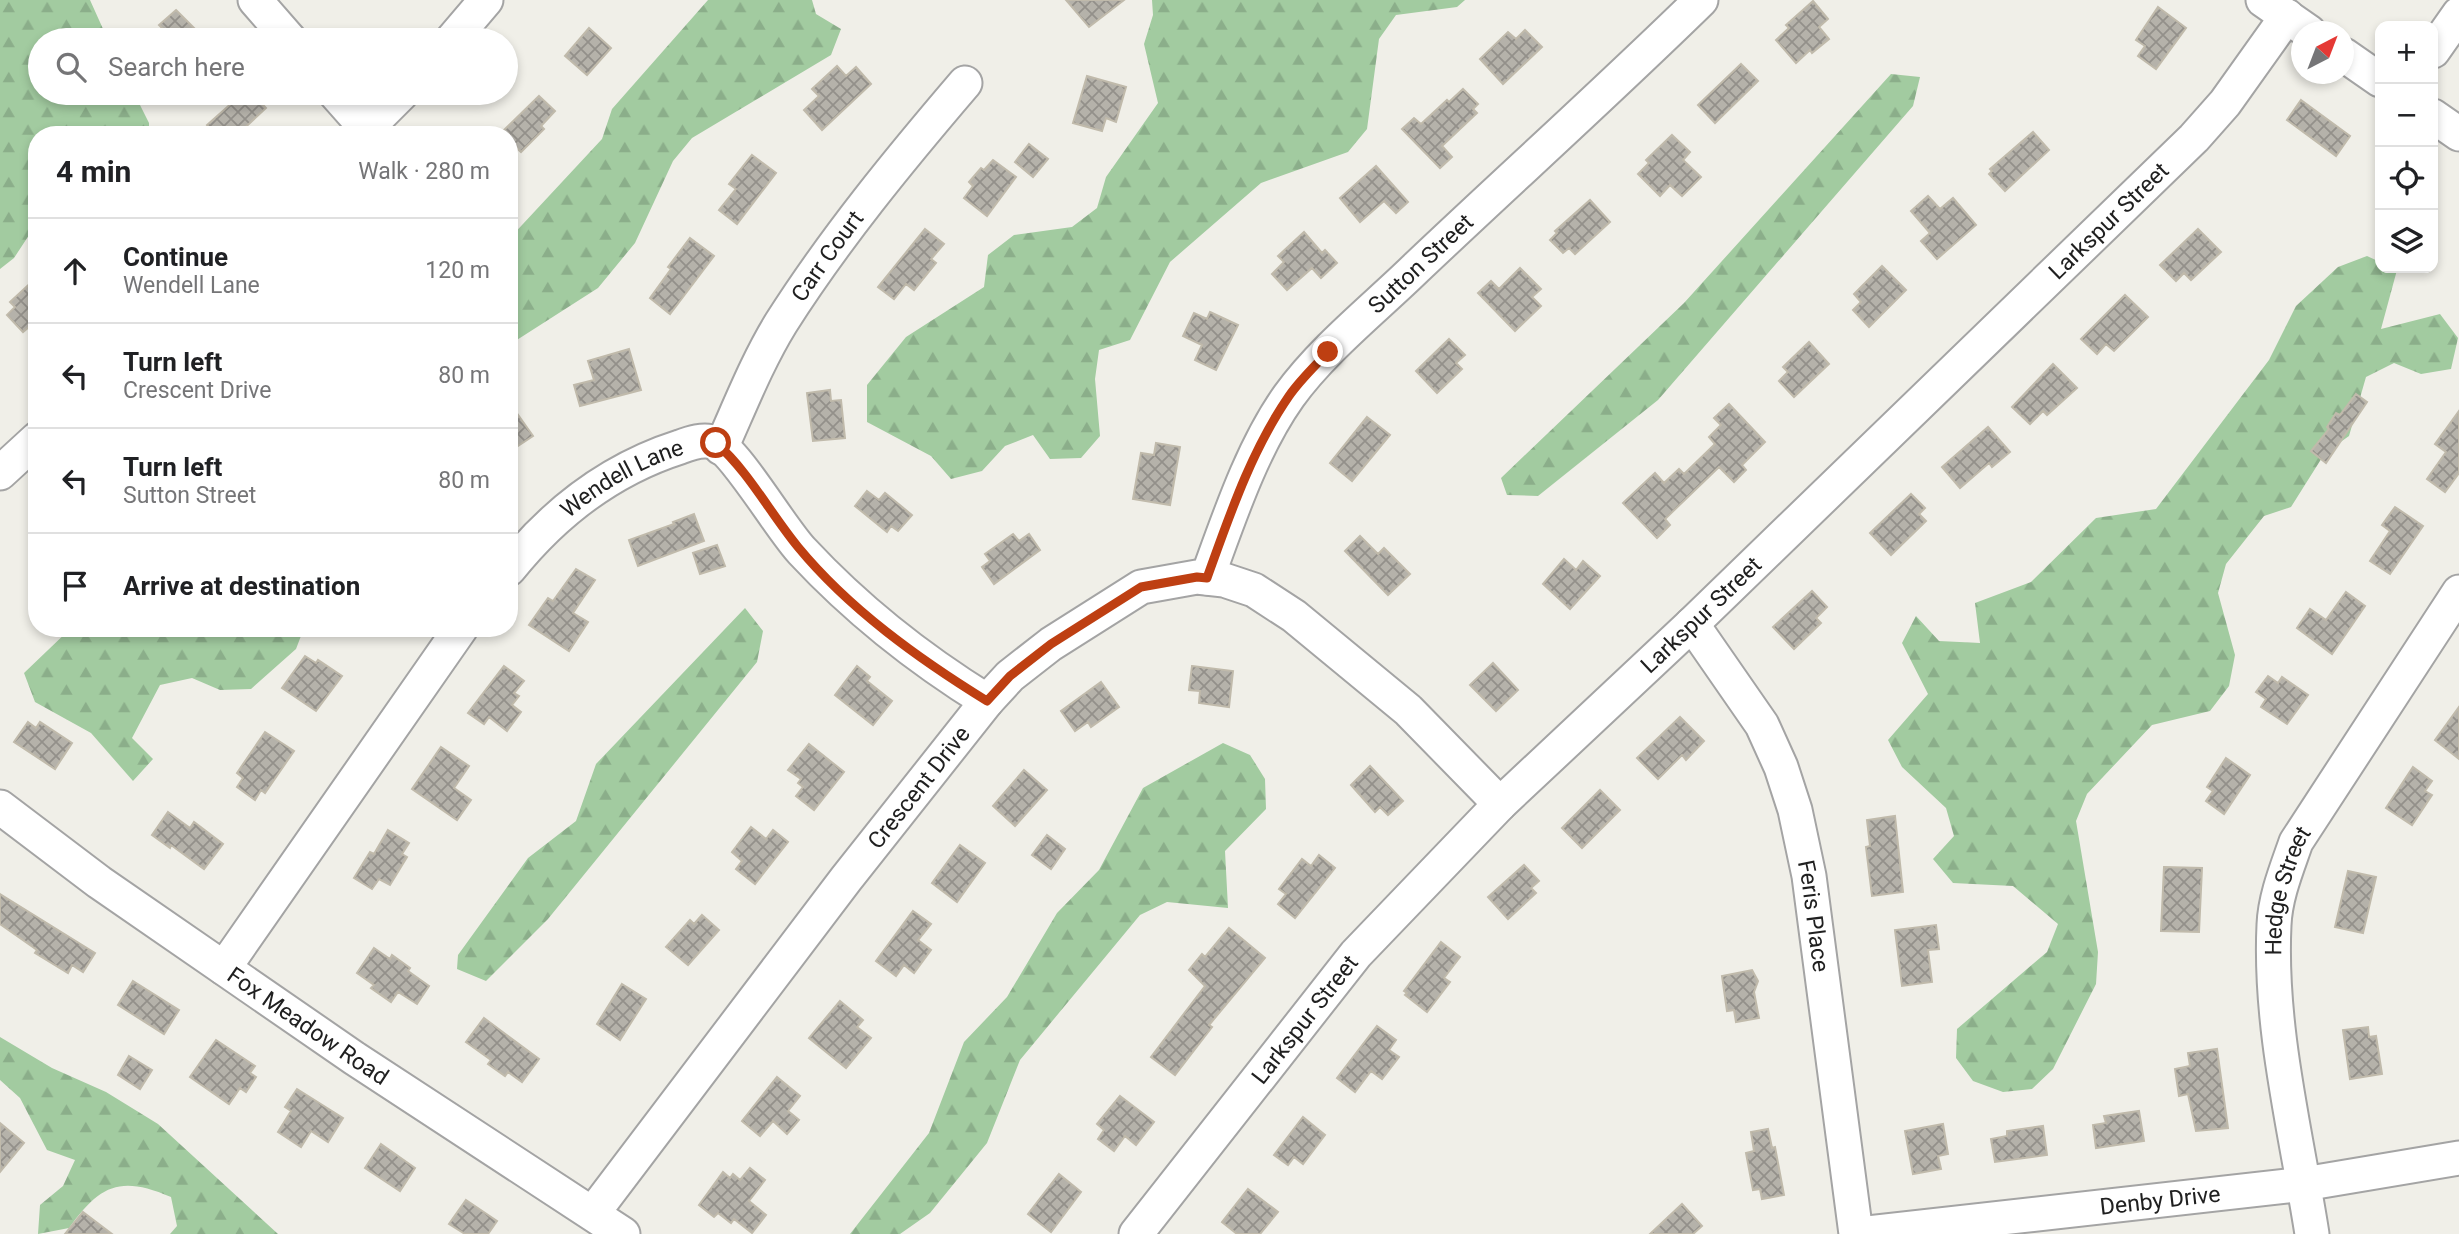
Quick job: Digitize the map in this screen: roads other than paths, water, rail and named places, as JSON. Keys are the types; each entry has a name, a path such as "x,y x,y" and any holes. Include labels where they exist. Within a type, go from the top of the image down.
{"street":[{"path":"256,0 280,28"},
{"path":"462,28 486,0"},
{"name":"Sutton Street","path":"1207,578 1233,508 1270,425 1290,394 1338,342 1702,0"},
{"path":"2438,44 2459,14"},
{"name":"Larkspur Street","path":"1136,1234 1356,954 1500,804 1692,624 2194,138 2225,103 2287,16"},
{"path":"2354,62 2375,77"},
{"name":"Carr Court","path":"721,447 780,325 855,219 919,136 965,83"},
{"path":"344,105 359,126"},
{"path":"369,126 390,105"},
{"path":"2438,119 2459,134"},
{"name":"Wendell Lane","path":"518,558 560,515 604,481 649,457 699,441 716,443 721,447"},
{"path":"0,473 28,447"},
{"path":"721,447 732,457 798,547 830,581 871,618 919,655 987,701"},
{"name":"Crescent Drive","path":"593,1213 846,878 987,701 1010,676 1051,644 1141,587 1197,577 1224,580 1254,590 1294,616 1408,710 1500,804"},
{"name":"Hedge Street","path":"2312,1234 2277,1022 2274,923 2282,882 2296,842 2459,592"},
{"name":"Feris Place","path":"1692,624 1762,725 1796,810 1809,876 1857,1234"},
{"path":"224,968 455,637"},
{"name":"Fox Meadow Road","path":"0,807 99,883 355,1058 623,1234"},
{"name":"Denby Drive","path":"1857,1234 2304,1184 2459,1158"}]}
